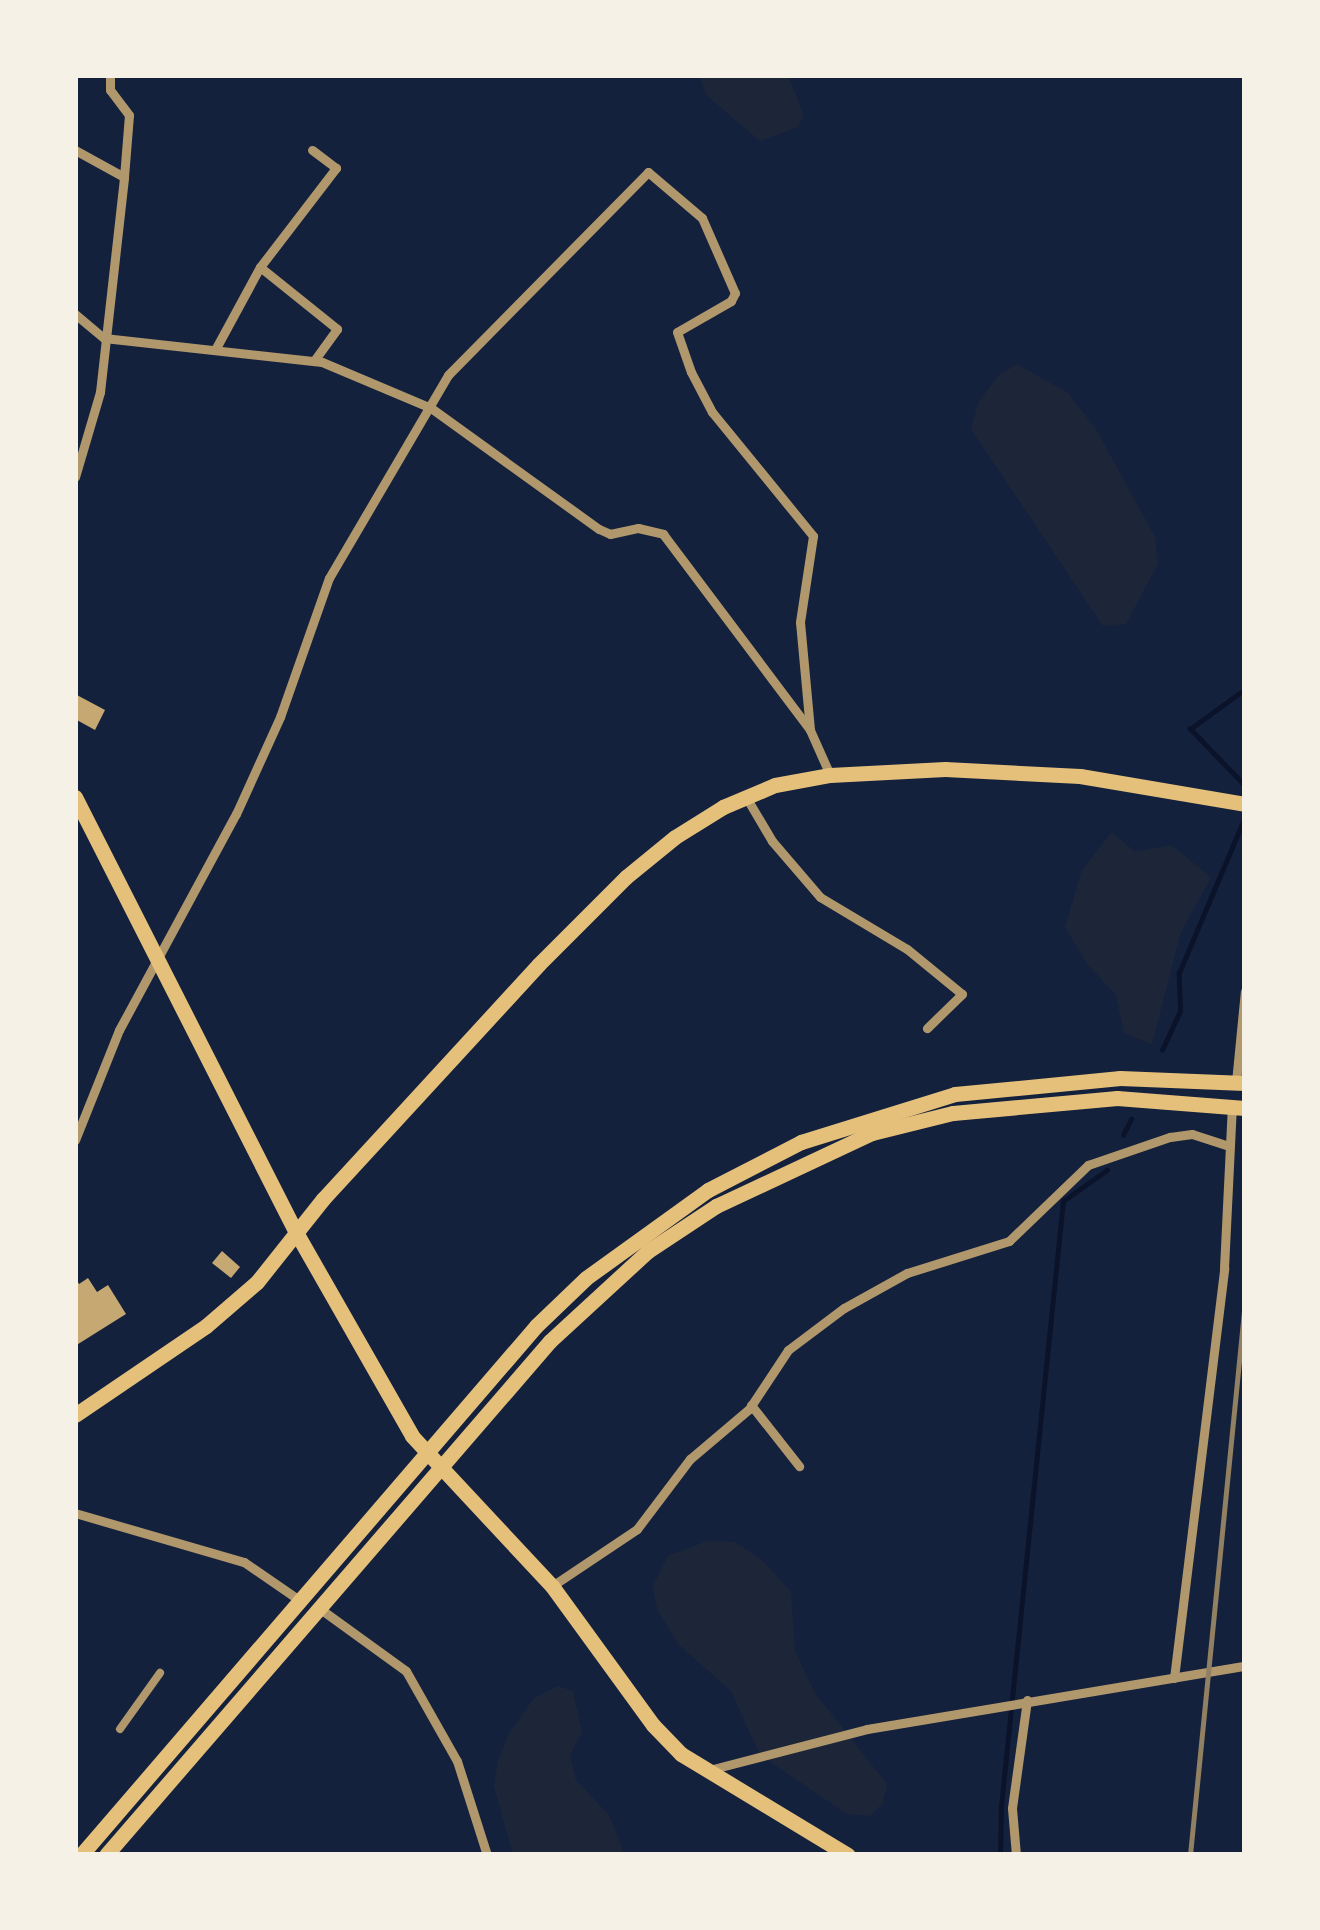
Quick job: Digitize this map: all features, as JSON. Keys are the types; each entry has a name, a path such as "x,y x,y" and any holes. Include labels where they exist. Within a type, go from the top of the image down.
{"main road":[{"path":"75,1415 231,1307 384,1130 626,878 675,837 746,797 775,785 830,775 1036,772 1243,804"},
{"path":"75,797 297,1234 398,1415 426,1454 552,1586 653,1725 705,1772 848,1855"},
{"path":"81,1855 536,1325 586,1279 708,1190 801,1142 869,1117 976,1091 1120,1078 1240,1083"},
{"path":"106,1855 550,1341 648,1251 716,1206 872,1133 953,1113 1117,1098 1239,1107"}],"street":[{"path":"75,477 100,392 124,177 129,115 110,90 110,75"},
{"path":"75,150 124,177"},
{"path":"216,349 260,267 336,168 312,150"},
{"path":"75,1140 119,1030 160,962 280,716 329,578 448,375 648,172 702,218 734,292 731,301 677,332 691,372 724,428 813,536 800,622 810,730"},
{"path":"260,267 337,329 314,361"},
{"path":"75,314 104,338 167,349 216,349 314,361 431,408 598,529 610,533 638,528 663,534 810,730 830,775"},
{"path":"746,797 772,841 820,897 907,949 962,994 927,1028"},
{"path":"1240,1083 1245,991"},
{"path":"1228,1146 1239,1107"},
{"path":"552,1586 637,1528 690,1459 752,1405 788,1350 844,1308 907,1273 1009,1240 1088,1165 1170,1137 1192,1135 1228,1146 1233,1152 1224,1268 1174,1678"},
{"path":"752,1405 799,1466"},
{"path":"75,1513 244,1562 299,1600"},
{"path":"319,1608 406,1671 457,1762 487,1855"},
{"path":"705,1772 867,1729 1245,1666"},
{"path":"120,1729 160,1673"},
{"path":"1016,1855 1012,1808 1025,1701"}],"shaded area":[{"path":"699,75 788,75 804,115 798,127 760,141 706,95"},
{"path":"1017,364 1068,393 1096,429 1155,537 1158,564 1126,624 1103,626 971,429 979,401 999,375"},
{"path":"1112,832 1135,852 1171,845 1211,877 1181,932 1152,1044 1124,1033 1116,995 1087,964 1065,927 1082,870"},
{"path":"707,1541 735,1542 762,1560 791,1592 795,1651 815,1693 887,1784 883,1803 870,1816 847,1814 760,1755 731,1691 679,1645 657,1609 653,1586 668,1556"},
{"path":"558,1686 573,1691 582,1732 570,1755 576,1780 609,1815 625,1855 513,1855 494,1786 498,1760 509,1733 534,1698"}],"building":[{"path":"75,694 105,710 95,730 75,719"},
{"path":"222,1251 240,1267 231,1278 212,1263"},
{"path":"75,1278 79,1284 88,1278 97,1292 108,1285 126,1314 75,1346"}],"waterway":[{"path":"1245,689 1190,729 1244,785 1245,793"},
{"path":"1162,1050 1180,1011 1179,973 1245,817"},
{"path":"1123,1135 1131,1119"},
{"path":"1000,1855 1001,1806 1063,1201 1107,1170"}],"railway":[{"path":"1190,1855 1245,1301"}]}
